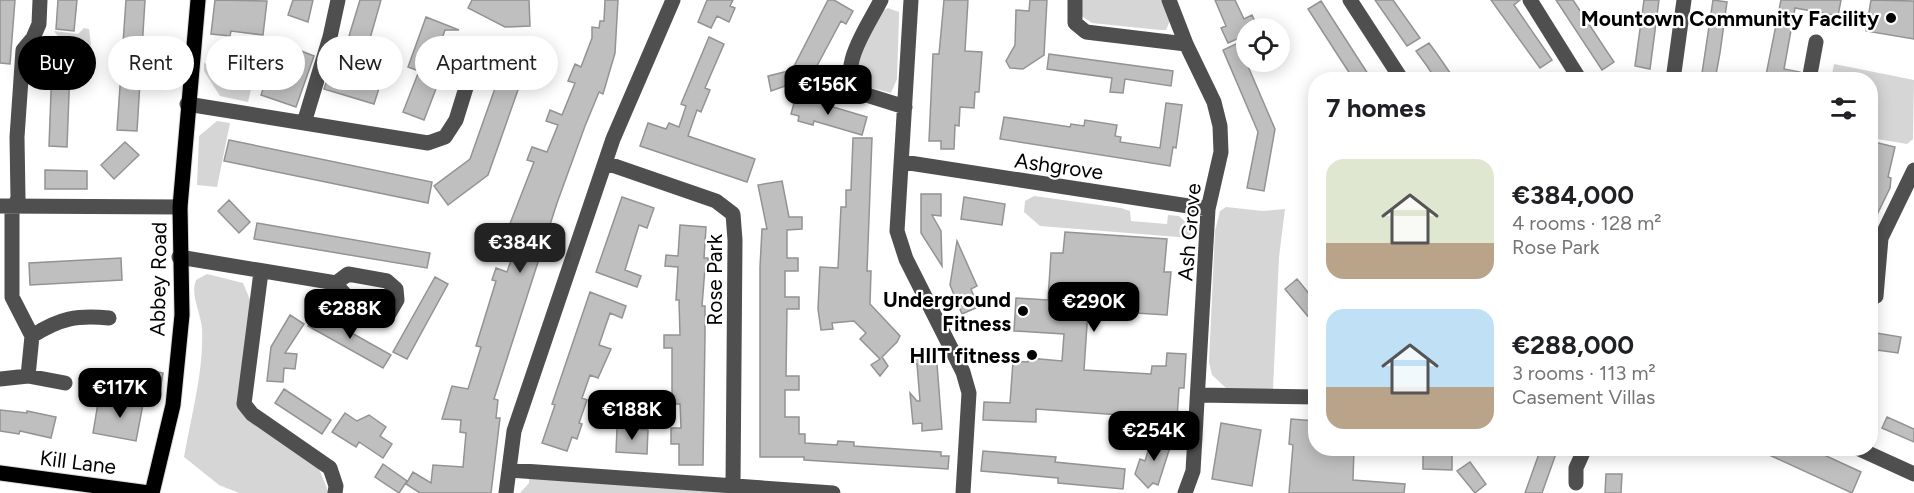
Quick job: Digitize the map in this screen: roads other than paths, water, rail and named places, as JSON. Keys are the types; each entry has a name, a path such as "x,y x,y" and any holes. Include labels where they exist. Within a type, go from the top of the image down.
{"main road":[{"name":"Abbey Road","path":"151,493 173,405 182,315 179,257 180,207 187,104 198,0"},
{"name":"Kill Lane","path":"0,473 151,493"}],"street":[{"path":"28,376 32,336 12,297 12,213 7,206 18,198 17,137 23,50 33,38 39,24 40,0"},
{"path":"304,123 330,37 338,0"},
{"path":"506,493 514,431 613,139 673,0"},
{"path":"880,0 849,66 849,81 854,91 905,107"},
{"path":"911,0 903,162 897,231 900,244 963,372 969,393 963,493"},
{"path":"1075,0 1075,23 1086,32 1186,44"},
{"name":"Ash Grove","path":"1169,0 1186,44 1214,102 1220,126 1221,152 1208,208 1193,471 1185,493"},
{"path":"1350,0 1397,72"},
{"path":"1530,0 1575,72"},
{"path":"1674,72 1684,0"},
{"path":"1810,72 1816,42"},
{"path":"187,104 428,143 445,137 456,120 465,90"},
{"name":"Ashgrove","path":"903,162 1208,208"},
{"name":"Rose Park","path":"606,163 717,201 733,214 735,227 733,485"},
{"path":"1878,285 1881,238 1914,170"},
{"name":"Abbey Road","path":"7,206 180,207"},
{"path":"179,257 336,284"},
{"path":"261,272 244,404 252,414 330,468 335,493"},
{"path":"32,336 51,324 80,315 109,318"},
{"path":"0,379 28,376 65,383"},
{"path":"1198,395 1308,397"},
{"path":"1576,483 1576,468 1581,456"},
{"path":"1875,456 1914,474"},
{"path":"509,470 833,493"}],"place":[{"name":"Mountown Community Facility","path":"1891,18"},
{"name":"Underground Fitness","path":"1023,311"},
{"name":"HIIT fitness","path":"1032,355"}]}
